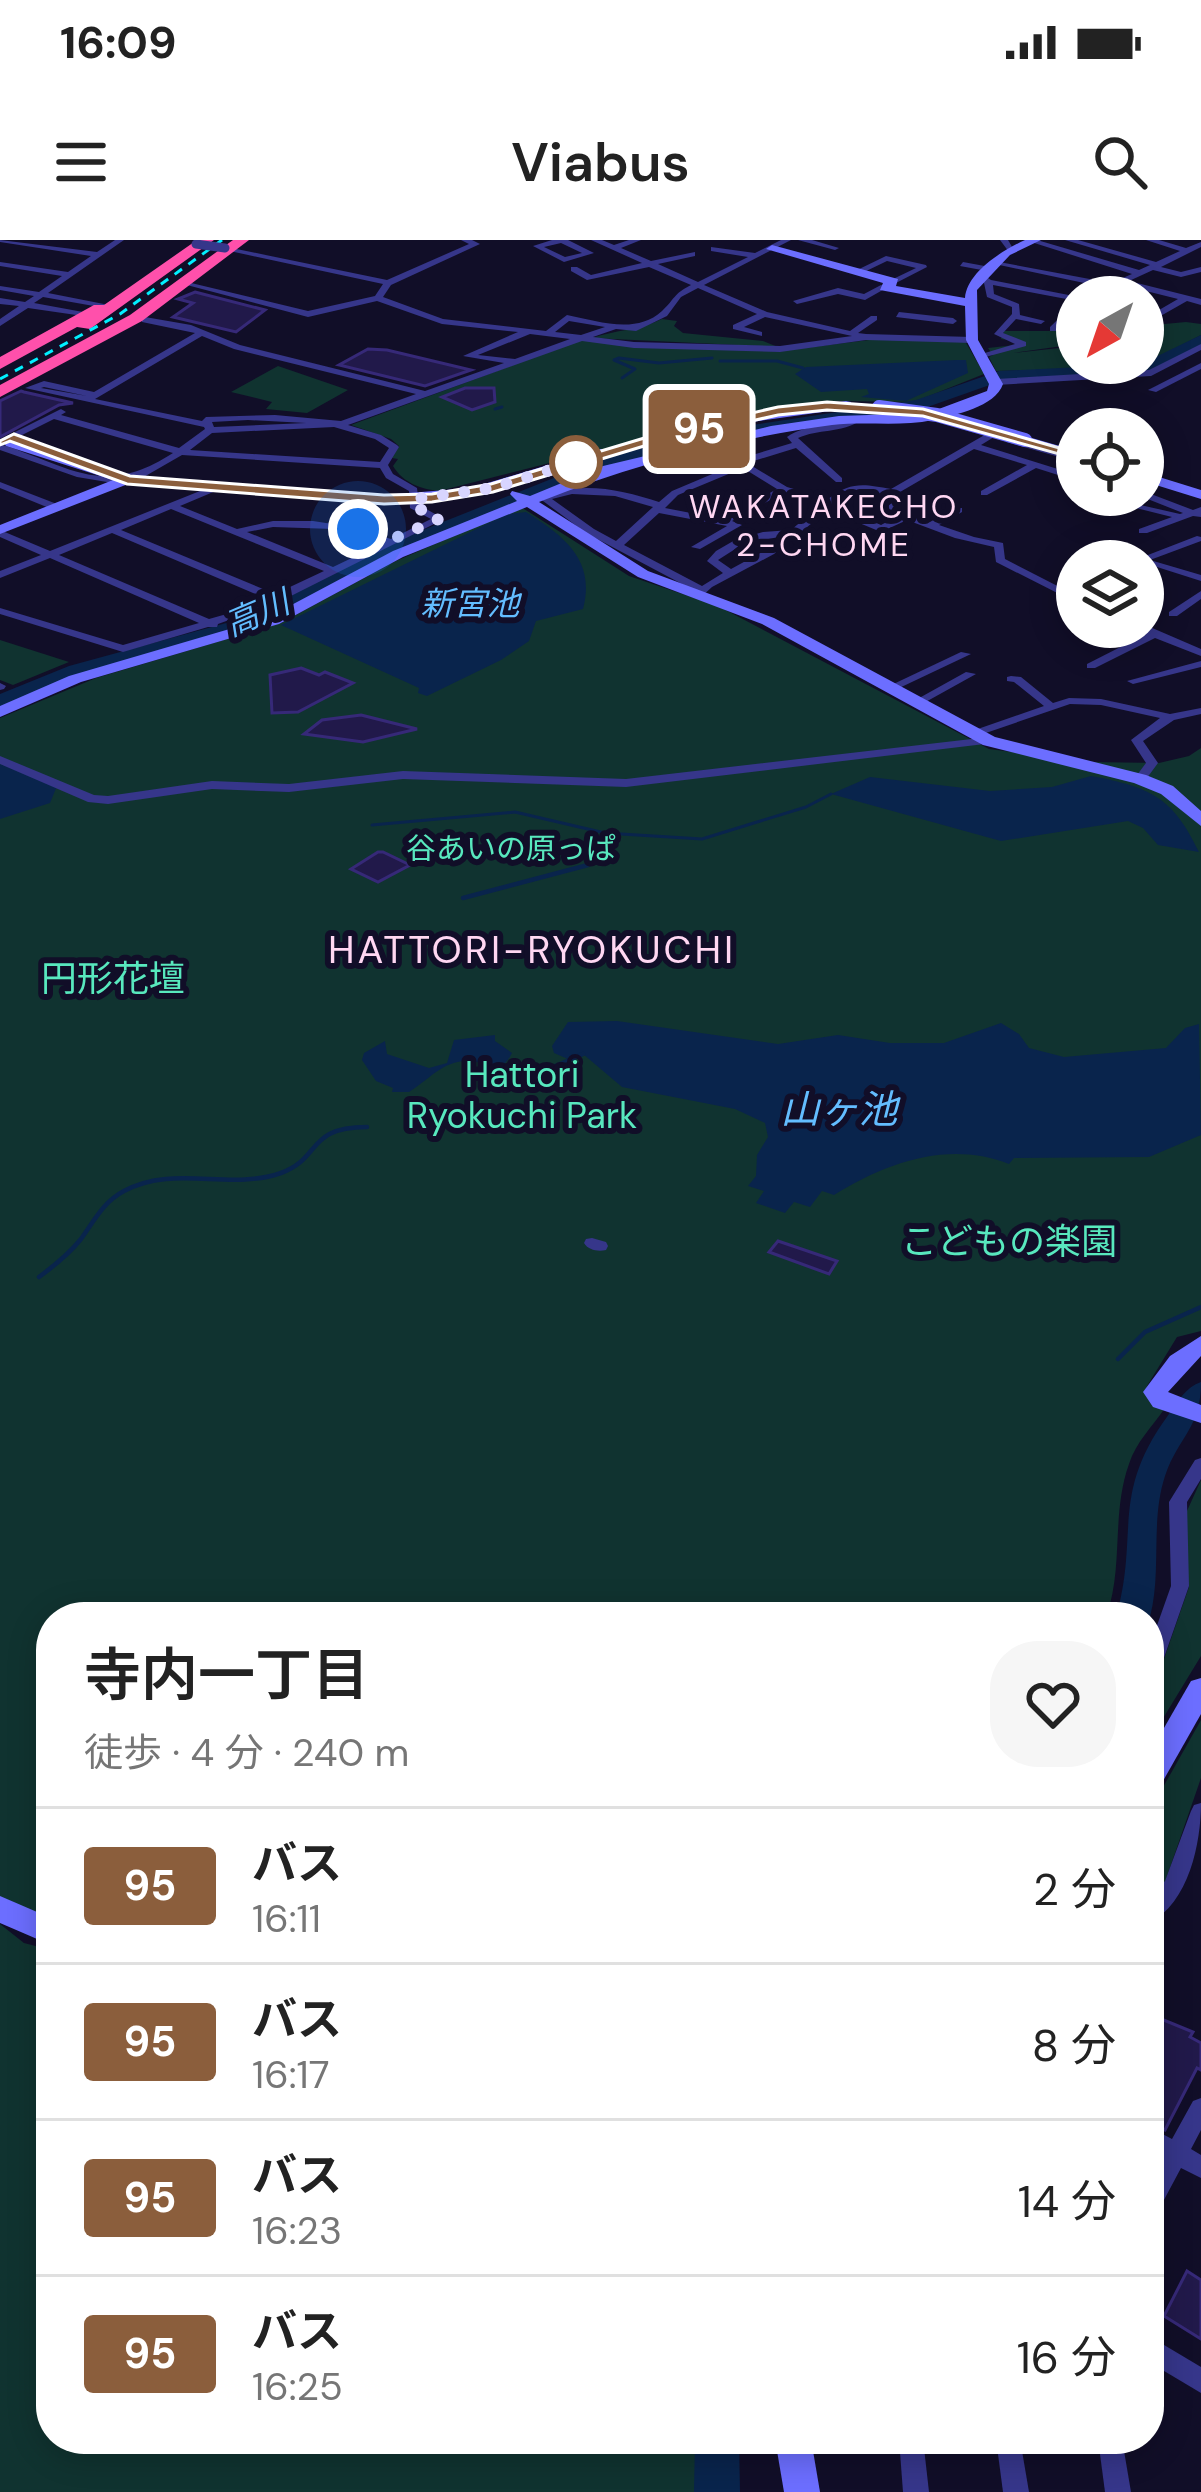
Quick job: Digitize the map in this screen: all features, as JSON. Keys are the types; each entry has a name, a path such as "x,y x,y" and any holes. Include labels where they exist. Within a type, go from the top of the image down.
{"highway":[{"path":"0,368 197,242"},
{"path":"0,368 94,320 197,242"},
{"path":"0,388 75,354 187,284 232,244"},
{"path":"0,388 101,332 232,244"}],"street":[{"path":"0,240 99,255"},
{"path":"46,247 58,240"},
{"path":"0,323 120,240"},
{"path":"165,240 232,244 388,283"},
{"path":"378,298 388,283 476,244 465,240"},
{"path":"562,240 590,253 565,260 537,246 562,240"},
{"path":"595,240 764,314 866,337"},
{"path":"614,248 637,240"},
{"path":"548,334 567,318 633,329 653,321 678,295 788,240"},
{"path":"802,240 835,248"},
{"path":"1069,240 1181,275 1201,269"},
{"path":"5,442 127,480 415,499 514,492 771,430 929,417 988,397 994,378 976,347 970,303 1008,245 1033,241 1139,273"},
{"path":"70,250 82,244"},
{"path":"1121,254 1143,244 1201,254"},
{"path":"1134,276 1201,244"},
{"path":"714,249 766,252 857,272 920,296 970,303"},
{"path":"574,269 590,278 683,254"},
{"path":"1042,256 1068,264 1054,273"},
{"path":"796,301 838,291 862,299 922,267 886,258 857,272"},
{"path":"33,269 47,262"},
{"path":"0,264 71,275"},
{"path":"963,264 1056,300"},
{"path":"987,273 1065,276"},
{"path":"187,284 308,314 378,298 442,321 634,345 780,350 866,337 976,347 1023,344 998,334 1014,316 1016,306 990,295 987,273"},
{"path":"0,289 98,309"},
{"path":"1164,293 1201,302"},
{"path":"920,296 901,310 948,323 948,300"},
{"path":"1164,309 1186,298"},
{"path":"0,301 98,309"},
{"path":"759,334 736,327 764,314"},
{"path":"1014,316 1041,321"},
{"path":"853,332 874,318"},
{"path":"145,320 424,393"},
{"path":"96,395 44,384 30,388 207,427 342,424 616,326"},
{"path":"515,361 467,356 529,331"},
{"path":"5,442 203,332"},
{"path":"489,332 536,354"},
{"path":"994,378 1151,373 1201,347"},
{"path":"1153,390 1201,366"},
{"path":"666,436 791,409 879,407 937,416 1056,449"},
{"path":"951,412 1056,448"},
{"path":"52,416 181,452 383,465"},
{"path":"929,417 1056,450"},
{"path":"855,421 794,434 798,444 830,471 830,477 903,497 891,508 934,524 962,541 999,545 1000,560 1056,590"},
{"path":"342,424 394,447 383,465"},
{"path":"0,532 127,480 181,452 207,427"},
{"path":"892,492 978,447 991,435"},
{"path":"616,546 657,507 691,485 740,466 743,459 787,451 798,444"},
{"path":"0,712 75,680 273,621 514,492 633,445"},
{"path":"978,447 1056,471"},
{"path":"984,493 1036,464"},
{"path":"0,611 123,649 213,625 277,599 328,569 439,519 414,506 414,490 389,476 383,465"},
{"path":"740,466 881,529 906,516"},
{"path":"810,496 839,480"},
{"path":"1164,483 1201,495"},
{"path":"0,485 58,508"},
{"path":"696,547 737,524 657,507 623,494 568,489 544,498 643,574 701,592 796,533 827,504 860,486"},
{"path":"0,575 215,488"},
{"path":"726,520 784,489"},
{"path":"514,492 983,737 1140,778 1167,790 1201,821"},
{"path":"172,506 328,569"},
{"path":"934,524 958,510"},
{"path":"1164,513 1199,514"},
{"path":"1144,531 1169,520 1181,524 1199,514"},
{"path":"237,532 260,523 358,529 388,541"},
{"path":"112,530 277,599"},
{"path":"731,573 712,561 722,550 776,530 796,533"},
{"path":"0,532 213,625"},
{"path":"724,534 743,542"},
{"path":"1197,539 1182,553 1158,552 1140,560 1201,578"},
{"path":"1201,594 1178,610 1201,615"},
{"path":"1164,636 1201,652"},
{"path":"1091,666 1126,648"},
{"path":"891,688 965,654"},
{"path":"1112,655 1134,664"},
{"path":"1132,681 1201,664"},
{"path":"918,702 970,674"},
{"path":"1011,679 1018,679 1052,707"},
{"path":"0,758 92,799 108,800 212,785 289,788 403,775 626,783 983,737 1052,707 1086,700 1170,717 1201,711"},
{"path":"1140,778 1152,763 1137,740 1170,717"},
{"path":"1201,1344 1162,1398 1201,1414"},
{"path":"1164,1632 1180,1586 1178,1502 1201,1464"},
{"path":"1164,1734 1201,1689"},
{"path":"1164,1896 1199,1824"},
{"path":"0,1909 36,1925"},
{"path":"1164,2177 1201,2108"},
{"path":"1164,2147 1201,2168"},
{"path":"1164,2358 1201,2381"},
{"path":"796,2454 802,2492"},
{"path":"912,2454 916,2492"},
{"path":"1010,2454 1016,2492"},
{"path":"1112,2454 1118,2492"}],"green space":[{"path":"662,319 677,321 674,326 683,333 763,341 778,347 592,338"},
{"path":"1164,324 1201,324 1201,335 1164,354"},
{"path":"1004,331 1056,331 1056,347 1013,353 1056,348 1056,370 996,371 988,348 1015,345 1016,341 1001,339"},
{"path":"877,339 965,341 984,374 914,402 837,401 763,409 439,491 413,484 397,472 393,466 398,459 392,458 399,446 391,439 351,425 581,340 780,351"},
{"path":"278,366 348,390 307,413 266,409 272,402 231,392"},
{"name":"Hattori Ryokuchi Park","path":"521,507 629,576 718,606 989,749 1089,762 1159,763 1201,748 1201,1331 1177,1337 1147,1386 1146,1392 1165,1408 1129,1464 1120,1502 1110,1602 36,1602 36,1916 0,1905 0,718 96,678 281,623 396,561"},
{"path":"0,640 69,662 13,685 0,680"},
{"path":"1201,1480 1201,1656 1164,1717 1164,1659 1189,1587 1182,1522"},
{"path":"1201,1720 1201,1778 1164,1883 1164,1785"},
{"path":"0,1924 24,1943 36,1946 36,2454 703,2454 704,2492 0,2492"}],"water":[{"path":"966,360 968,373 906,401 861,397 869,394 867,389 821,392 795,374 806,367"},
{"name":"新宮池","path":"526,512 574,551 585,577 583,609 536,621 529,641 427,696 418,693 419,688 281,625 507,514"},
{"path":"0,764 57,786 50,803 0,819"},
{"path":"1091,776 1157,798 1179,818 1199,852 1158,845 1143,828 1128,821 1001,841 831,794 870,777 990,791 1052,787"},
{"name":"山ヶ池","path":"617,1021 778,1044 838,1035 890,1043 944,1043 1001,1023 1019,1034 1029,1048 1064,1057 1166,1048 1185,1028 1199,1024 1201,1135 1149,1157 1014,1158 1009,1164 963,1154 918,1158 875,1173 834,1195 822,1191 810,1207 794,1202 785,1213 756,1203 764,1191 748,1186 756,1176 757,1155 768,1137 765,1123 735,1109 622,1087 583,1054 568,1059 554,1053 552,1046 568,1022"},
{"path":"495,1035 495,1041 512,1053 503,1065 453,1063 409,1092 392,1092 393,1088 376,1081 362,1060 364,1053 385,1041 387,1054 429,1068 447,1063 454,1040"}],"building":[{"path":"195,292 265,310 236,332 173,317 193,303 178,299"},
{"path":"368,349 471,370 425,386 339,365"},
{"path":"465,388 494,388 495,402 472,410 442,397"},
{"path":"21,391 73,403 59,405 0,437 0,401"},
{"path":"301,668 353,683 298,712 272,713 270,675"},
{"path":"361,715 417,729 363,742 304,734 322,720"},
{"path":"378,852 410,865 378,882 351,869"},
{"path":"778,1241 837,1261 829,1274 769,1252"},
{"path":"1164,2020 1193,2032 1190,2037 1201,2043 1201,2070 1197,2068 1165,2130"},
{"path":"1187,2271 1201,2280 1201,2339 1164,2316"}],"waterway":[{"name":"高川","path":"0,702 76,670 237,626 392,549 615,460 720,435 919,405 999,376 1144,369 1201,340"},
{"path":"622,378 635,369 614,360 619,358 659,363 712,358"},
{"path":"720,361 777,361 803,368"},
{"path":"495,409 502,407"},
{"path":"372,825 515,812 605,833 702,839 806,807 831,794"},
{"path":"597,852 617,836"},
{"path":"463,898 588,865 599,849"},
{"path":"501,1067 544,1071 583,1054"},
{"path":"39,1277 71,1250 105,1206 124,1191 162,1179 242,1180 281,1173 334,1132 367,1127"},
{"path":"1118,1359 1145,1332 1201,1307"},
{"path":"1136,1602 1149,1478 1171,1434 1201,1393"},
{"path":"717,2454 717,2492"}],"railway":[{"path":"0,379 120,314 222,240"}],"bus line":[{"name":"95","path":"0,441 10,437 104,467 127,480 384,500 493,488 651,440 778,411 827,406 923,412 1056,449"}],"district":[{"name":"WAKATAKECHO 2-CHOME","path":"824,525"},
{"name":"HATTORI-RYOKUCHI","path":"532,949"}],"route":[{"path":"358,529 388,541 439,519 414,506 415,499 493,488 576,462"}],"park label":[{"name":"谷あいの原っぱ","path":"511,848"},
{"name":"円形花壇","path":"113,978"},
{"name":"こどもの楽園","path":"1009,1241"}]}
